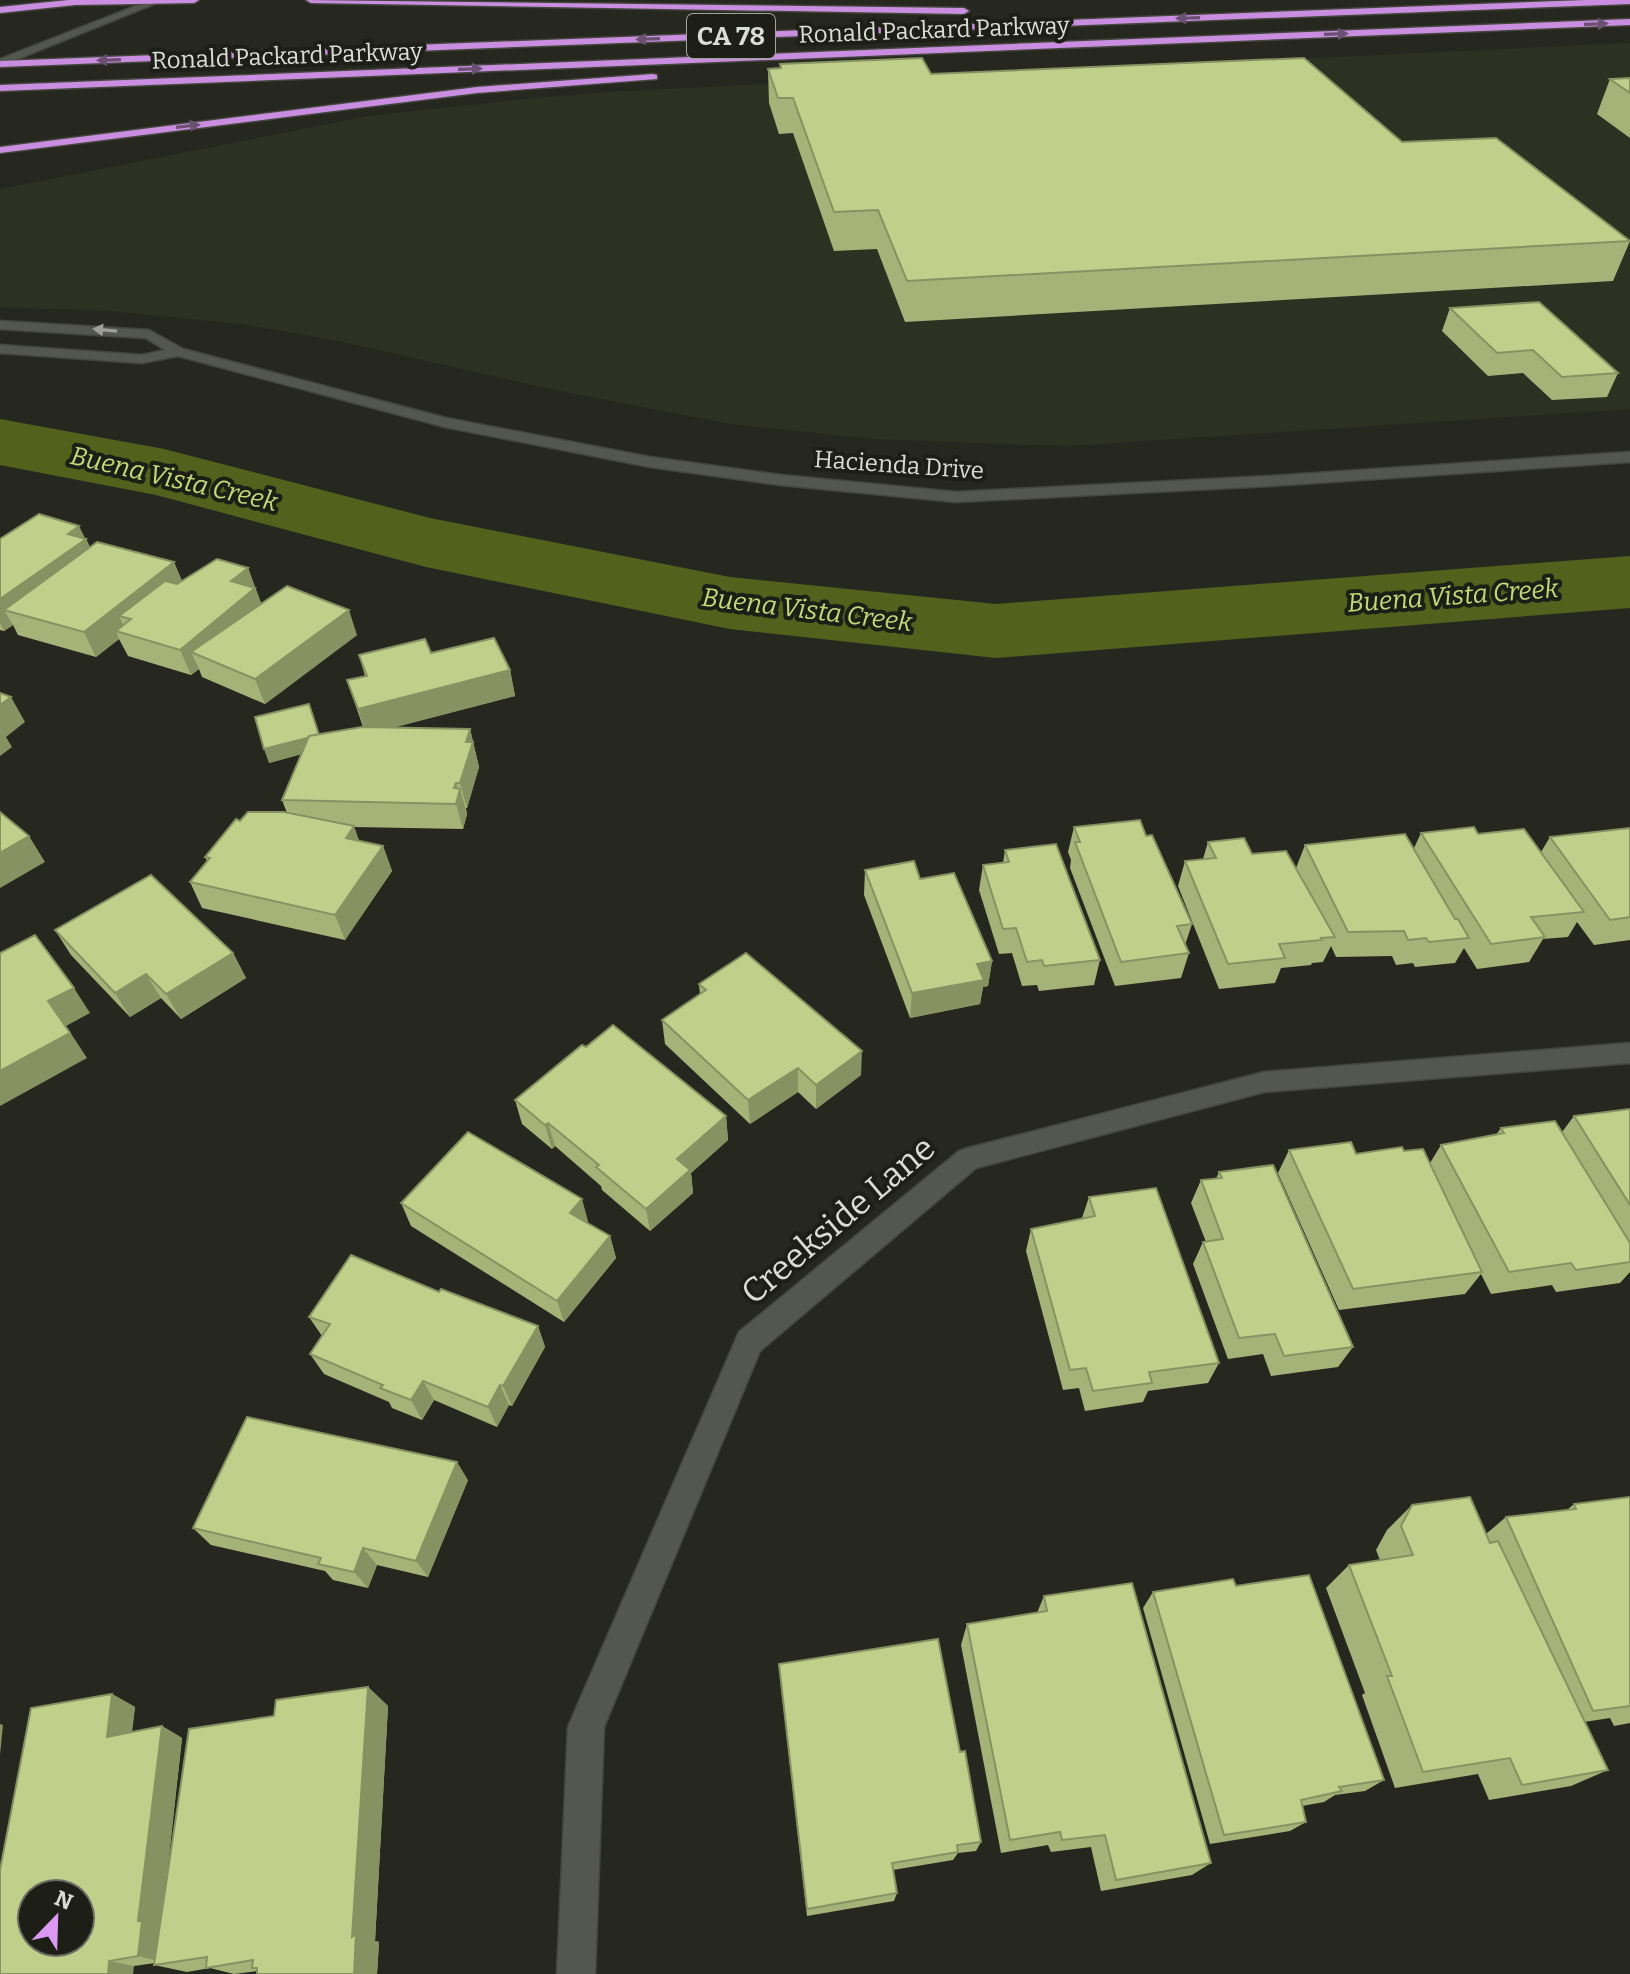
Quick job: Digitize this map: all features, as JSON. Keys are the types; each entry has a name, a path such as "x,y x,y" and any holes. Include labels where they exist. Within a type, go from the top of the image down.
{"highway":[{"path":"0,10 75,2 194,0"},
{"path":"311,0 803,11 972,11"},
{"name":"Ronald Packard Parkway","path":"0,64 1630,1"},
{"path":"1164,7 1292,5 1462,8"},
{"name":"Ronald Packard Parkway","path":"0,88 1630,22"},
{"path":"787,68 1258,37"},
{"path":"0,150 477,90 662,77"}],"main road":[{"path":"0,64 158,0"},
{"name":"Hacienda Drive","path":"0,325 149,334 178,352 445,422 650,462 781,480 956,497 1270,481 1630,457"},
{"name":"Hacienda Drive","path":"0,349 142,359 178,352"},
{"name":"Creekside Lane","path":"576,1974 586,1727 749,1342 968,1159 1264,1082 1630,1053"}],"shaded area":[{"path":"1630,43 1630,409 1068,446 873,439 730,424 555,390 338,341 241,324 111,311 0,307 0,189 368,116 625,91"}],"building":[{"path":"922,58 931,74 1304,58 1402,142 1496,138 1630,241 907,281 878,210 834,212 793,98 778,98 768,69 781,68 780,64"},
{"path":"1630,78 1630,93 1610,79"},
{"path":"1539,302 1618,373 1562,377 1533,350 1497,353 1450,308"},
{"path":"39,514 79,526 68,534 86,539 0,599 0,539"},
{"path":"97,542 174,562 84,632 4,610"},
{"path":"217,559 248,568 231,581 255,588 180,650 116,631 131,619 119,616 165,581 177,584"},
{"path":"287,586 349,610 255,679 191,652"},
{"path":"494,638 510,670 358,709 347,680 367,676 359,655 425,639 431,653"},
{"path":"0,693 11,697 0,705"},
{"path":"309,704 319,735 264,749 255,717"},
{"path":"362,727 470,729 466,742 473,742 460,783 456,783 454,788 460,789 456,804 282,800 309,736"},
{"path":"0,812 29,836 0,853"},
{"path":"248,812 284,812 354,826 346,838 383,846 335,915 190,882 210,858 205,857 236,819 240,821"},
{"path":"1140,820 1146,836 1152,835 1192,924 1177,926 1189,953 1121,962 1075,842 1080,842 1074,827"},
{"path":"1474,827 1478,834 1524,829 1584,912 1531,917 1545,937 1491,944 1421,833"},
{"path":"1630,828 1630,917 1610,920 1550,837"},
{"path":"1405,834 1469,938 1429,942 1426,938 1408,940 1404,931 1348,932 1305,845"},
{"path":"1244,838 1252,854 1286,851 1335,937 1279,944 1285,958 1228,964 1185,861 1216,858 1208,842"},
{"path":"1056,844 1100,960 1044,966 1042,960 1027,962 1016,928 1003,929 983,865 1009,862 1005,850"},
{"path":"914,861 920,879 954,873 992,961 977,964 984,980 912,993 865,870"},
{"path":"151,875 233,953 166,994 146,974 115,993 55,930"},
{"path":"35,935 74,988 48,1001 70,1033 0,1071 0,953"},
{"path":"746,953 862,1051 816,1085 798,1068 748,1100 662,1020 706,990 699,984"},
{"path":"613,1025 726,1116 677,1159 690,1170 646,1209 596,1167 599,1165 515,1100 582,1045 586,1047"},
{"path":"1630,1109 1630,1205 1574,1116"},
{"path":"1555,1121 1630,1243 1630,1262 1576,1270 1571,1263 1509,1272 1441,1145 1504,1133 1501,1128"},
{"path":"468,1132 582,1199 570,1213 610,1236 557,1301 401,1203"},
{"path":"1351,1142 1356,1154 1402,1147 1404,1151 1423,1149 1482,1272 1353,1289 1289,1150"},
{"path":"1273,1165 1353,1347 1284,1356 1275,1334 1239,1338 1203,1242 1223,1239 1201,1180 1222,1178 1219,1172"},
{"path":"1156,1188 1219,1363 1149,1372 1152,1383 1093,1391 1086,1368 1070,1370 1031,1229 1095,1216 1089,1197"},
{"path":"351,1255 439,1292 441,1289 538,1326 488,1407 423,1381 411,1400 310,1354 330,1324 309,1317"},
{"path":"247,1417 457,1462 416,1561 363,1548 354,1572 318,1564 321,1558 193,1528"},
{"path":"1470,1497 1490,1543 1498,1541 1608,1770 1522,1785 1510,1758 1423,1772 1387,1676 1392,1676 1349,1565 1413,1555 1401,1526 1412,1505"},
{"path":"1630,1497 1630,1706 1593,1711 1506,1517 1576,1509 1574,1504"},
{"path":"1309,1575 1384,1780 1339,1787 1342,1791 1301,1800 1306,1822 1224,1835 1153,1592 1233,1579 1236,1586"},
{"path":"1132,1583 1211,1863 1116,1880 1105,1835 1062,1840 1060,1832 1010,1840 967,1624 1047,1611 1044,1596"},
{"path":"938,1639 960,1752 965,1751 981,1842 957,1845 958,1852 892,1863 897,1893 807,1909 779,1664"},
{"path":"368,1687 352,1937 356,1934 354,1974 257,1974 257,1968 252,1968 253,1960 206,1968 207,1957 154,1965 189,1729 274,1716 276,1700"},
{"path":"112,1694 107,1737 162,1726 138,1921 142,1921 138,1956 109,1961 108,1974 0,1974 0,1870 31,1708"}],"waterway":[{"name":"Buena Vista Creek","path":"0,442 164,473 426,542 730,603 996,631 1630,582"}]}
